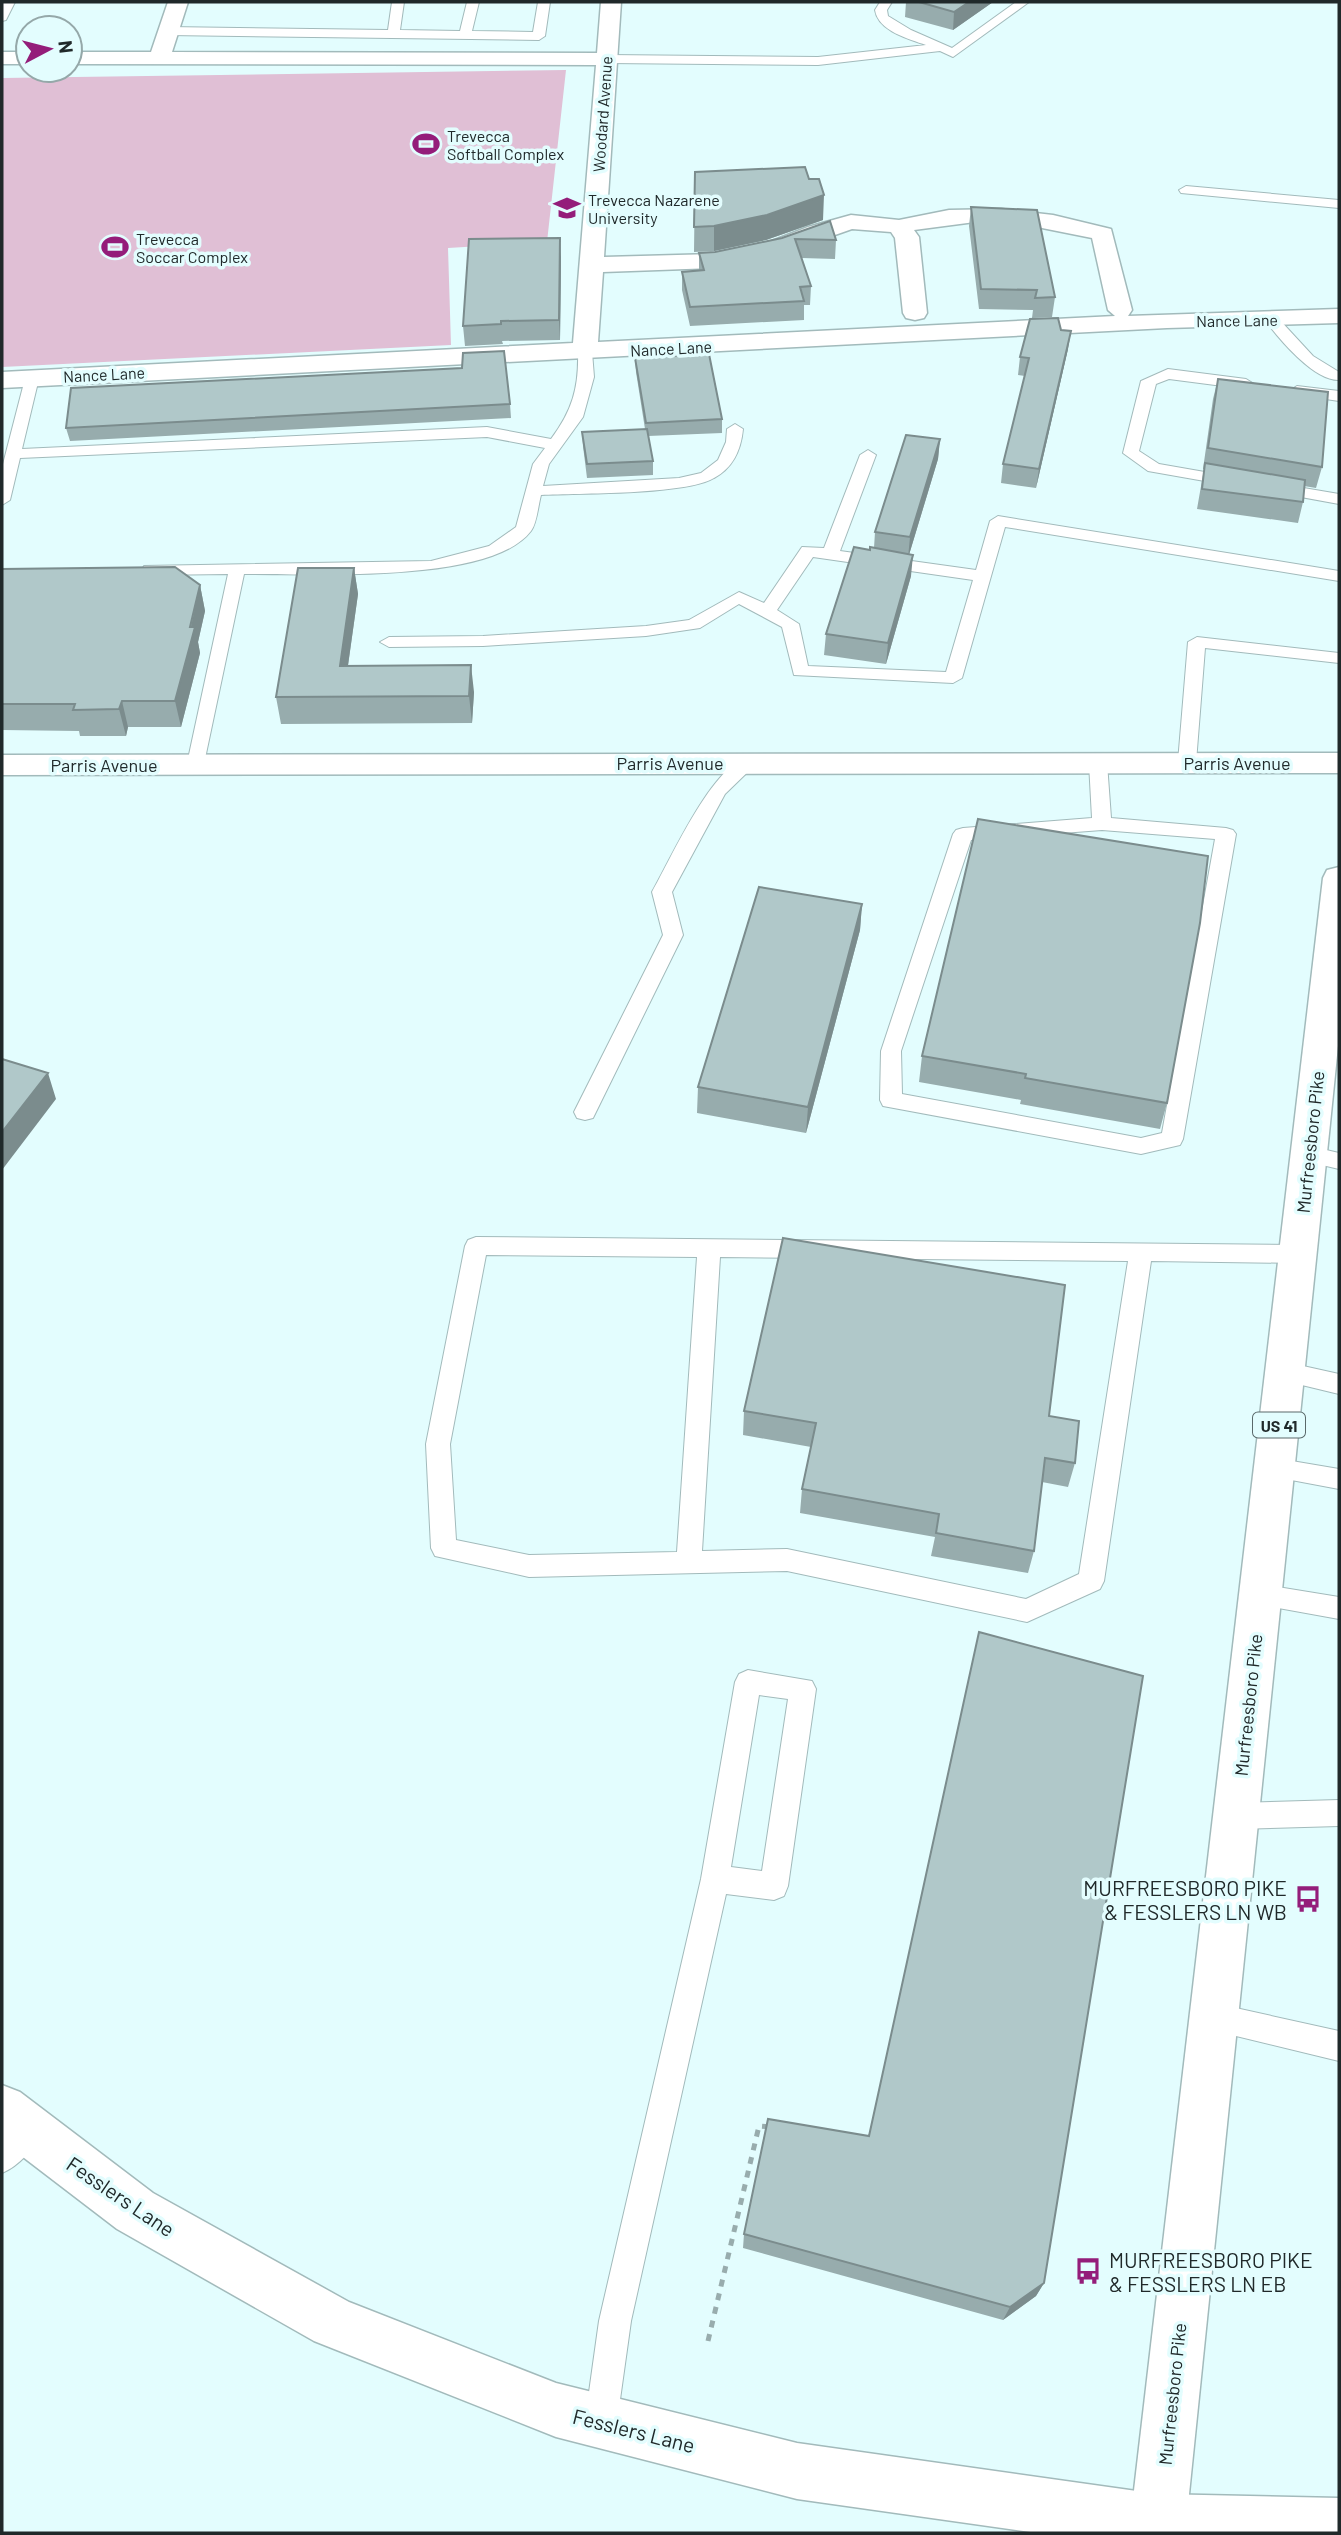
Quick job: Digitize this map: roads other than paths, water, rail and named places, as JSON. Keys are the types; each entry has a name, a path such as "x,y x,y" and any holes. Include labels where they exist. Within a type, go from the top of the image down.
{"street":[{"path":"159,58 178,2"},
{"name":"Woodard Avenue","path":"585,352 611,2"},
{"path":"84,58 607,60"},
{"path":"591,265 714,261 773,249 851,222 899,227 924,219 989,216 1033,218 1103,234 1120,310"},
{"path":"899,227 907,237 915,313"},
{"name":"Nance Lane","path":"2,380 1167,321 1339,316"},
{"name":"Parris Avenue","path":"2,765 1339,763"},
{"name":"Murfreesboro Pike","path":"1157,2528 1298,1254 1324,1158 1339,878"},
{"name":"Fesslers Lane","path":"10,2133 135,2211 333,2322 556,2410 797,2471 1157,2528 1339,2526"}],"lane":[{"path":"2,17 9,2"},
{"path":"393,35 398,2"},
{"path":"465,37 472,2"},
{"path":"168,31 539,36 544,2"},
{"path":"886,2 881,10 882,17 891,26 953,53 1023,2"},
{"path":"607,60 818,61 943,47"},
{"path":"1186,190 1339,204"},
{"path":"1272,320 1308,359 1336,376"},
{"path":"131,571 431,566 495,550 524,529 541,464 575,416 586,377 585,352"},
{"path":"1339,396 1168,374 1149,382 1131,453 1154,468 1339,499"},
{"path":"2,500 31,378"},
{"path":"533,491 679,483 707,476 725,462 734,442 735,429"},
{"path":"13,454 487,432 556,445"},
{"path":"830,554 868,455"},
{"path":"389,642 483,641 646,631 694,624 738,597 790,624 800,671 953,678 998,521 1339,576"},
{"path":"767,612 808,551 982,576"},
{"path":"196,764 237,569"},
{"path":"1188,762 1197,642 1339,658"},
{"path":"1098,762 1102,824"},
{"path":"585,1112 673,935 662,892 718,790 748,763"},
{"path":"1102,824 1226,834 1172,1139 1141,1146 891,1100 891,1051 963,834 1102,824"},
{"path":"1140,1252 1091,1581 1027,1611 787,1560 528,1566 444,1548 438,1444 476,1246 1140,1252 1298,1254"},
{"path":"689,1562 709,1248"},
{"path":"1284,1372 1339,1384"},
{"path":"1274,1468 1339,1479"},
{"path":"1260,1595 1339,1608"},
{"path":"601,2421 615,2321 715,1879 748,1682 803,1689 774,1886 715,1879"},
{"path":"1236,1816 1339,1813"},
{"path":"1213,2018 1339,2046"}],"place":[{"name":"Trevecca Softball Complex","path":"426,144"},
{"name":"Trevecca Nazarene University","path":"567,208"},
{"name":"Trevecca Soccar Complex","path":"115,247"},
{"name":"MURFREESBORO PIKE & FESSLERS LN WB","path":"1308,1899"},
{"name":"MURFREESBORO PIKE & FESSLERS LN EB","path":"1088,2271"}]}
